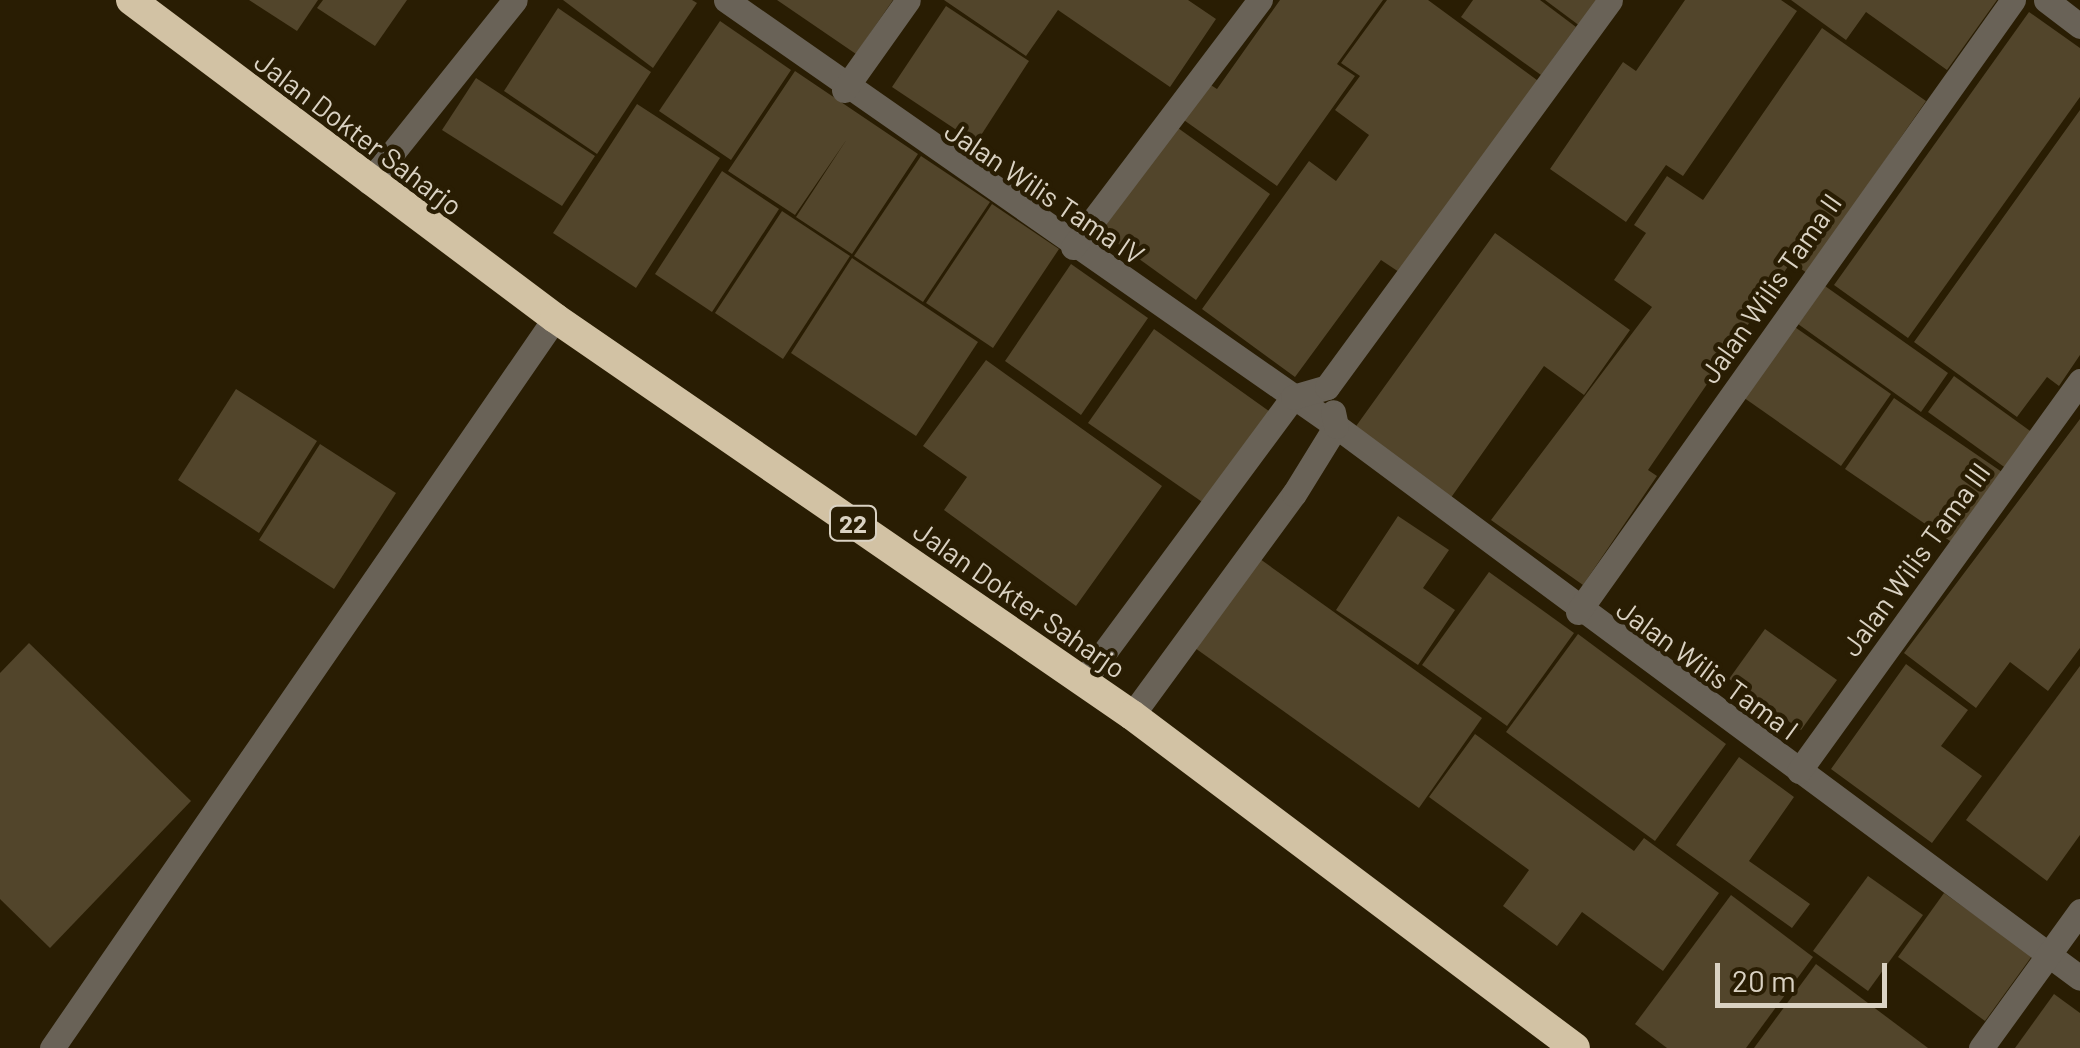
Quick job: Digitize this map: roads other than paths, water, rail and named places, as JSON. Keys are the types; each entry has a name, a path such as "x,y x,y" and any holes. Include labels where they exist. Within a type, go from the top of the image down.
{"highway":[{"name":"Jalan Dokter Saharjo","path":"131,0 555,318 1132,715 1575,1048"}],"street":[{"path":"369,182 515,0"},
{"name":"Jalan Wilis Tama IV","path":"726,0 844,90 1336,426"},
{"path":"844,90 908,0"},
{"path":"1073,247 1260,0"},
{"path":"1084,682 1292,397 1327,388 1610,0"},
{"name":"Jalan Wilis Tama II","path":"1578,612 2012,0"},
{"path":"2046,0 2080,26"},
{"path":"52,1048 555,318"},
{"name":"Jalan Wilis Tama III","path":"1798,771 2080,382"},
{"path":"1132,715 1336,426 1327,388"},
{"name":"Jalan Wilis Tama I","path":"1336,426 1578,612 2050,952 2080,978"},
{"path":"1981,1048 2080,911"}]}
